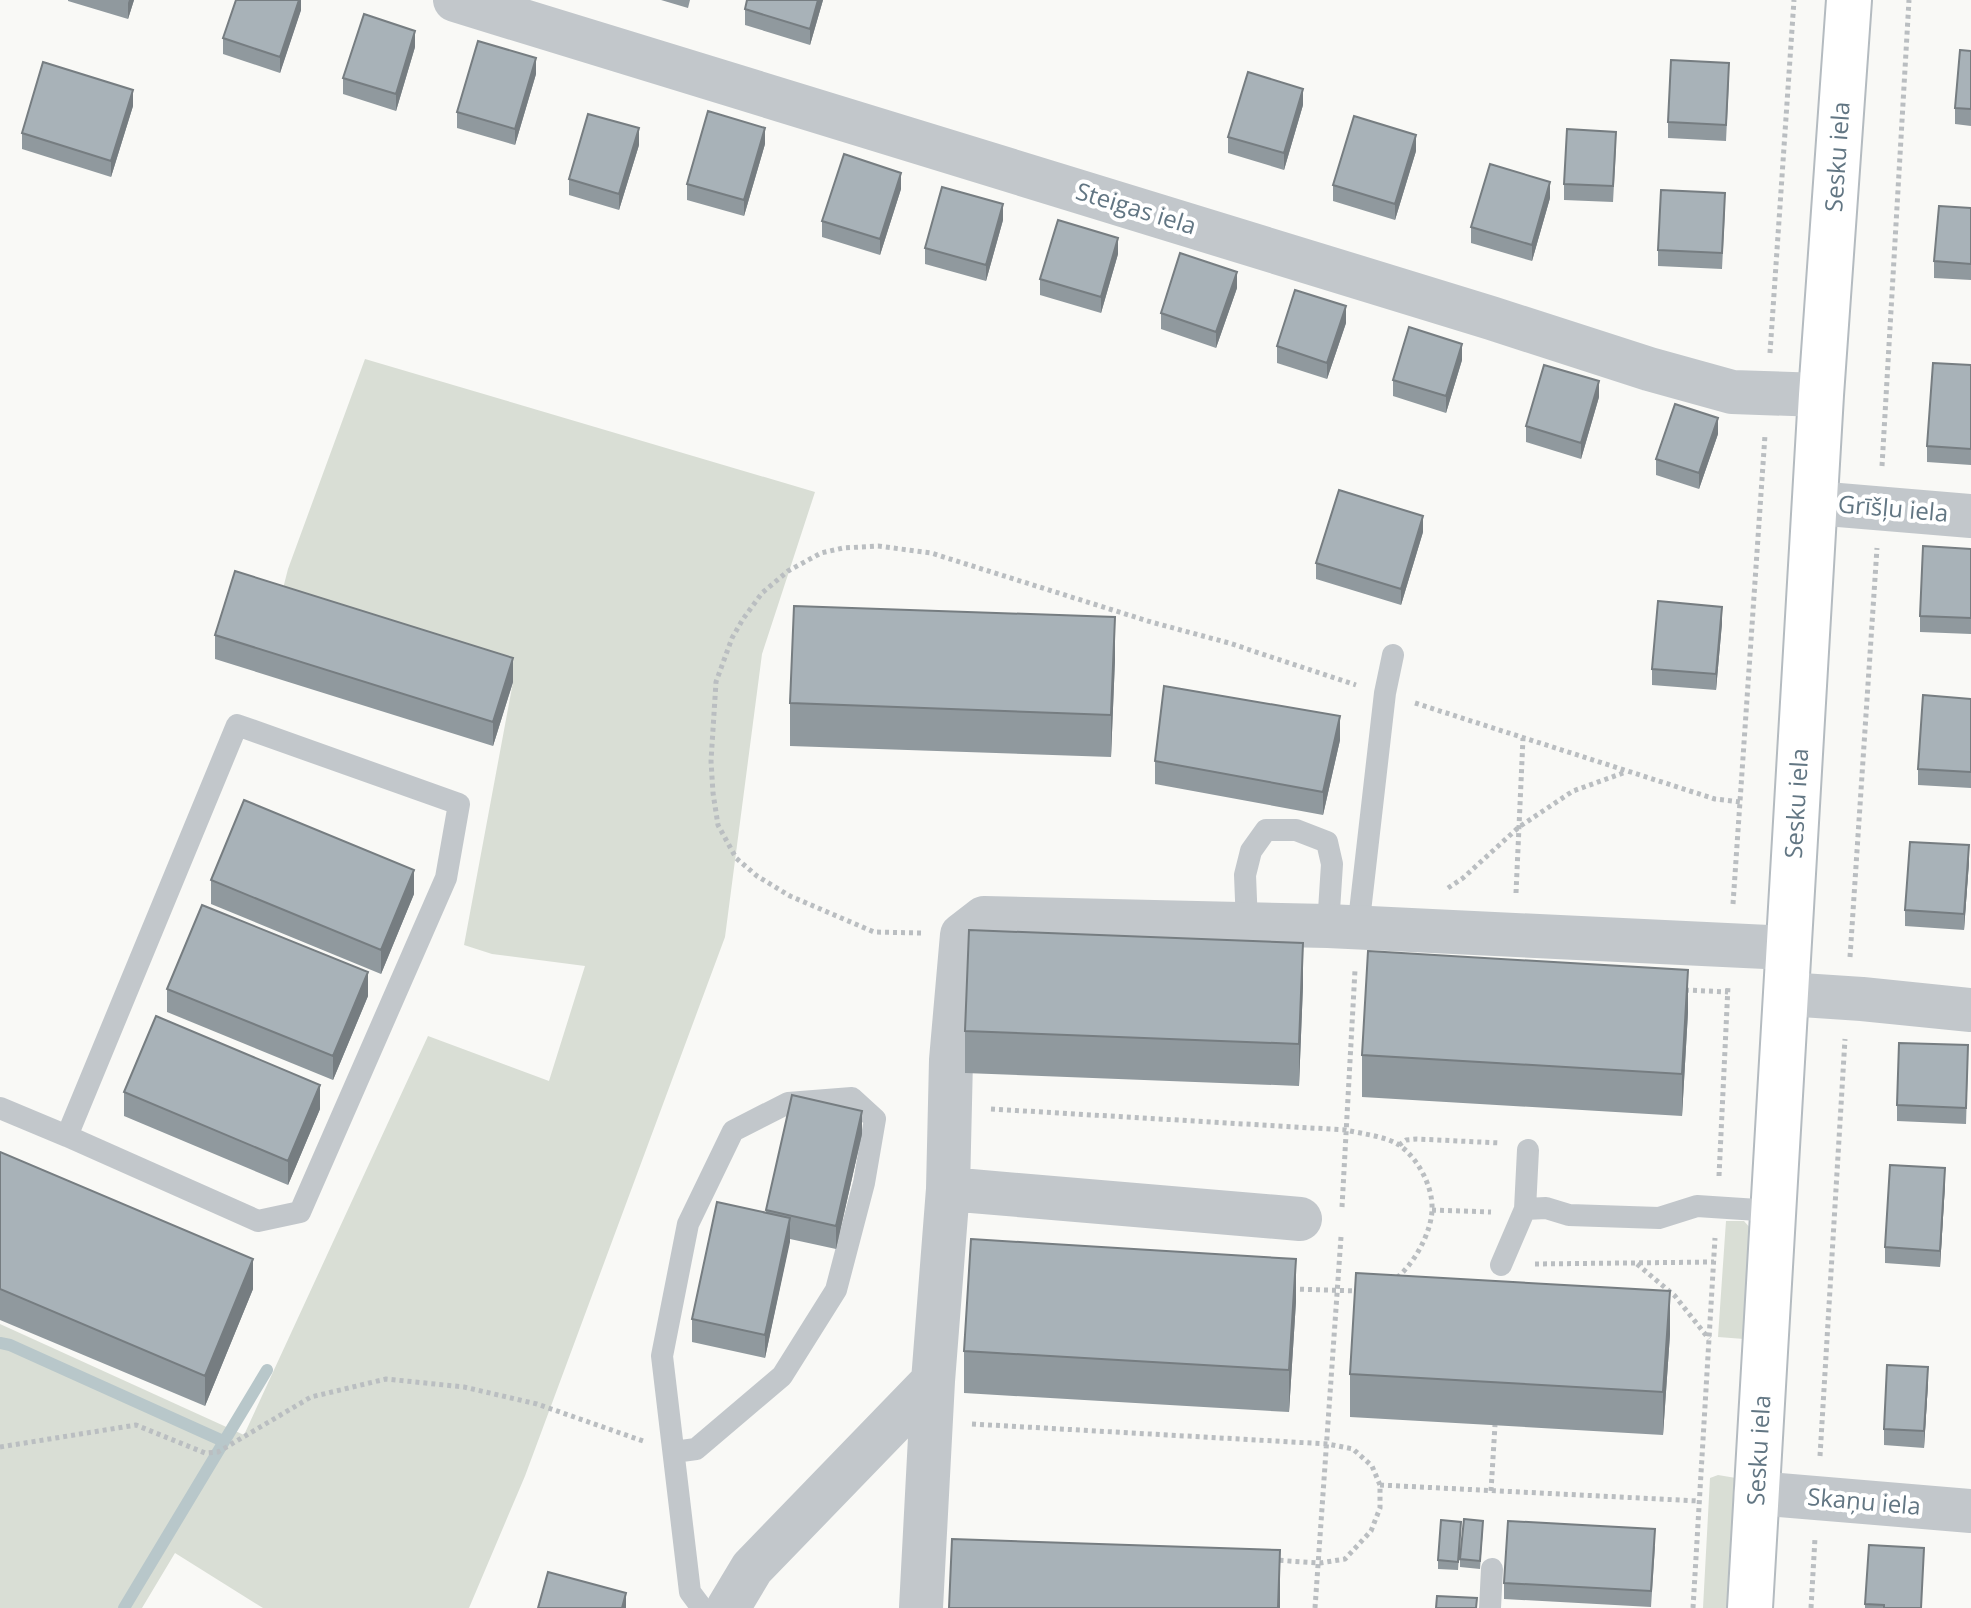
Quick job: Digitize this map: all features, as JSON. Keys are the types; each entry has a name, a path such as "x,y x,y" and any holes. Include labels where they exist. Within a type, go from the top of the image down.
{"street":[{"name":"Steigas iela","path":"455,0 1461,308 1649,369 1732,392 1821,395"},
{"name":"Sesku iela","path":"1750,1608 1821,395 1849,0"},
{"name":"Grīšļu iela","path":"1815,503 1971,516"},
{"path":"921,1608 948,1189 951,1060 958,958 962,935 984,918 1362,928 1788,948"},
{"path":"1786,994 1971,1010"},
{"path":"948,1189 1321,1219"},
{"path":"728,1608 752,1568 932,1401"},
{"name":"Skaņu iela","path":"1756,1493 1971,1511"}],"lane":[{"path":"1362,928 1385,693 1393,655"},
{"path":"0,1108 258,1221 300,1212 446,878 459,804 237,725 67,1136"},
{"path":"1247,924 1245,875 1251,851 1266,830 1296,830 1327,842 1332,864 1362,928"},
{"path":"674,1452 696,1449 782,1376 836,1290 864,1183 875,1119 852,1098 788,1103 733,1131 688,1224 662,1356 690,1592 702,1608"},
{"path":"1501,1265 1525,1209 1528,1150"},
{"path":"1525,1209 1546,1208 1569,1215 1659,1218 1697,1206 1773,1211"},
{"path":"1490,1608 1492,1569"}],"path":[{"path":"1693,1608 1718,1206 1730,947 1794,0"},
{"path":"962,935 874,932 790,896 757,876 736,858 718,825 711,761 716,682 732,638 762,593 788,571 821,553 878,546 931,553 1151,622 1229,643 1715,799 1741,802"},
{"path":"1513,935 1523,738"},
{"path":"1321,1219 1346,1130 1362,928 1413,911 1463,878 1519,827 1573,791 1628,771"},
{"path":"1811,1608 1847,998"},
{"path":"950,1107 1346,1130 1388,1140 1399,1145 1417,1161 1428,1188 1432,1210 1425,1238 1406,1270 1388,1284"},
{"path":"1399,1145 1406,1140 1417,1139 1526,1145 1528,1150"},
{"path":"1432,1210 1480,1213 1525,1209"},
{"path":"1315,1608 1341,1233"},
{"path":"1501,1265 1714,1262"},
{"path":"1636,1263 1675,1296 1709,1339"},
{"path":"1281,1288 1365,1292"},
{"path":"0,1447 136,1425 205,1453 218,1452 311,1397 386,1379 464,1387 537,1404 674,1452"},
{"path":"932,1401 1353,1449 1372,1466 1380,1485 1380,1508 1371,1531 1345,1559 1320,1563 1272,1560"},
{"path":"1491,1491 1495,1425"},
{"path":"1380,1485 1699,1501"}],"shaded area":[{"path":"365,359 815,492 762,654 725,937 525,1476 469,1608 263,1608 175,1553 142,1608 0,1608 0,1324 244,1435 428,1036 549,1081 585,966 492,954 464,945 513,682 278,608 288,569"},
{"path":"1726,1221 1744,1221 1751,1229 1744,1339 1718,1337"},
{"path":"1718,1475 1736,1478 1729,1608 1703,1608 1710,1478"}],"building":[{"path":"236,0 299,0 280,57 223,38"},
{"path":"747,0 818,0 810,29 745,9"},
{"path":"364,14 415,31 396,94 343,78"},
{"path":"478,41 536,58 515,129 457,112"},
{"path":"1960,50 1971,51 1971,109 1955,108"},
{"path":"1671,60 1729,63 1726,125 1668,122"},
{"path":"43,62 133,90 111,161 22,133"},
{"path":"1248,72 1303,89 1284,153 1228,137"},
{"path":"708,111 765,128 744,200 687,184"},
{"path":"588,114 639,128 619,194 569,179"},
{"path":"1354,116 1416,135 1395,204 1333,185"},
{"path":"1567,129 1616,132 1613,186 1564,184"},
{"path":"844,154 901,173 880,239 822,221"},
{"path":"1490,164 1550,182 1532,245 1471,227"},
{"path":"942,187 1003,204 986,265 925,248"},
{"path":"1661,190 1725,193 1722,253 1658,250"},
{"path":"1939,206 1971,208 1971,264 1934,261"},
{"path":"1058,220 1118,238 1101,297 1040,279"},
{"path":"1180,253 1237,272 1216,332 1161,313"},
{"path":"1295,290 1346,306 1327,363 1277,346"},
{"path":"1409,327 1462,344 1446,396 1393,380"},
{"path":"1933,363 1971,365 1971,449 1927,446"},
{"path":"1544,365 1599,381 1581,443 1526,426"},
{"path":"1675,404 1718,418 1699,473 1656,459"},
{"path":"1339,490 1423,516 1401,589 1316,563"},
{"path":"1923,546 1971,549 1971,618 1920,616"},
{"path":"235,571 513,658 493,722 215,635"},
{"path":"1658,601 1722,607 1716,674 1652,669"},
{"path":"794,606 1115,617 1111,715 790,703"},
{"path":"1164,686 1340,716 1323,792 1155,761"},
{"path":"1923,695 1971,699 1971,772 1918,769"},
{"path":"244,800 414,870 381,950 211,880"},
{"path":"1910,842 1969,845 1964,914 1905,910"},
{"path":"202,905 368,972 333,1056 167,989"},
{"path":"969,930 1303,943 1299,1044 965,1031"},
{"path":"1368,951 1688,970 1682,1074 1362,1055"},
{"path":"156,1016 320,1085 288,1161 124,1092"},
{"path":"1899,1043 1968,1045 1966,1108 1897,1105"},
{"path":"792,1095 862,1111 836,1226 766,1210"},
{"path":"0,1152 253,1259 205,1376 0,1289"},
{"path":"1890,1165 1945,1168 1940,1251 1885,1247"},
{"path":"717,1202 790,1218 765,1335 692,1319"},
{"path":"971,1239 1296,1259 1289,1370 964,1351"},
{"path":"1356,1273 1670,1291 1663,1392 1350,1374"},
{"path":"1887,1365 1928,1367 1924,1431 1884,1429"},
{"path":"1464,1519 1483,1521 1480,1561 1460,1559"},
{"path":"1441,1520 1461,1522 1458,1562 1438,1560"},
{"path":"1508,1521 1655,1529 1651,1591 1504,1583"},
{"path":"952,1539 1280,1550 1278,1608 949,1608"},
{"path":"1869,1545 1924,1548 1921,1608 1884,1608 1884,1605 1865,1604"},
{"path":"548,1572 626,1593 622,1608 538,1608"},
{"path":"1437,1596 1477,1598 1476,1608 1436,1608"}],"waterway":[{"path":"0,1343 223,1441"},
{"path":"124,1608 267,1370"}]}
